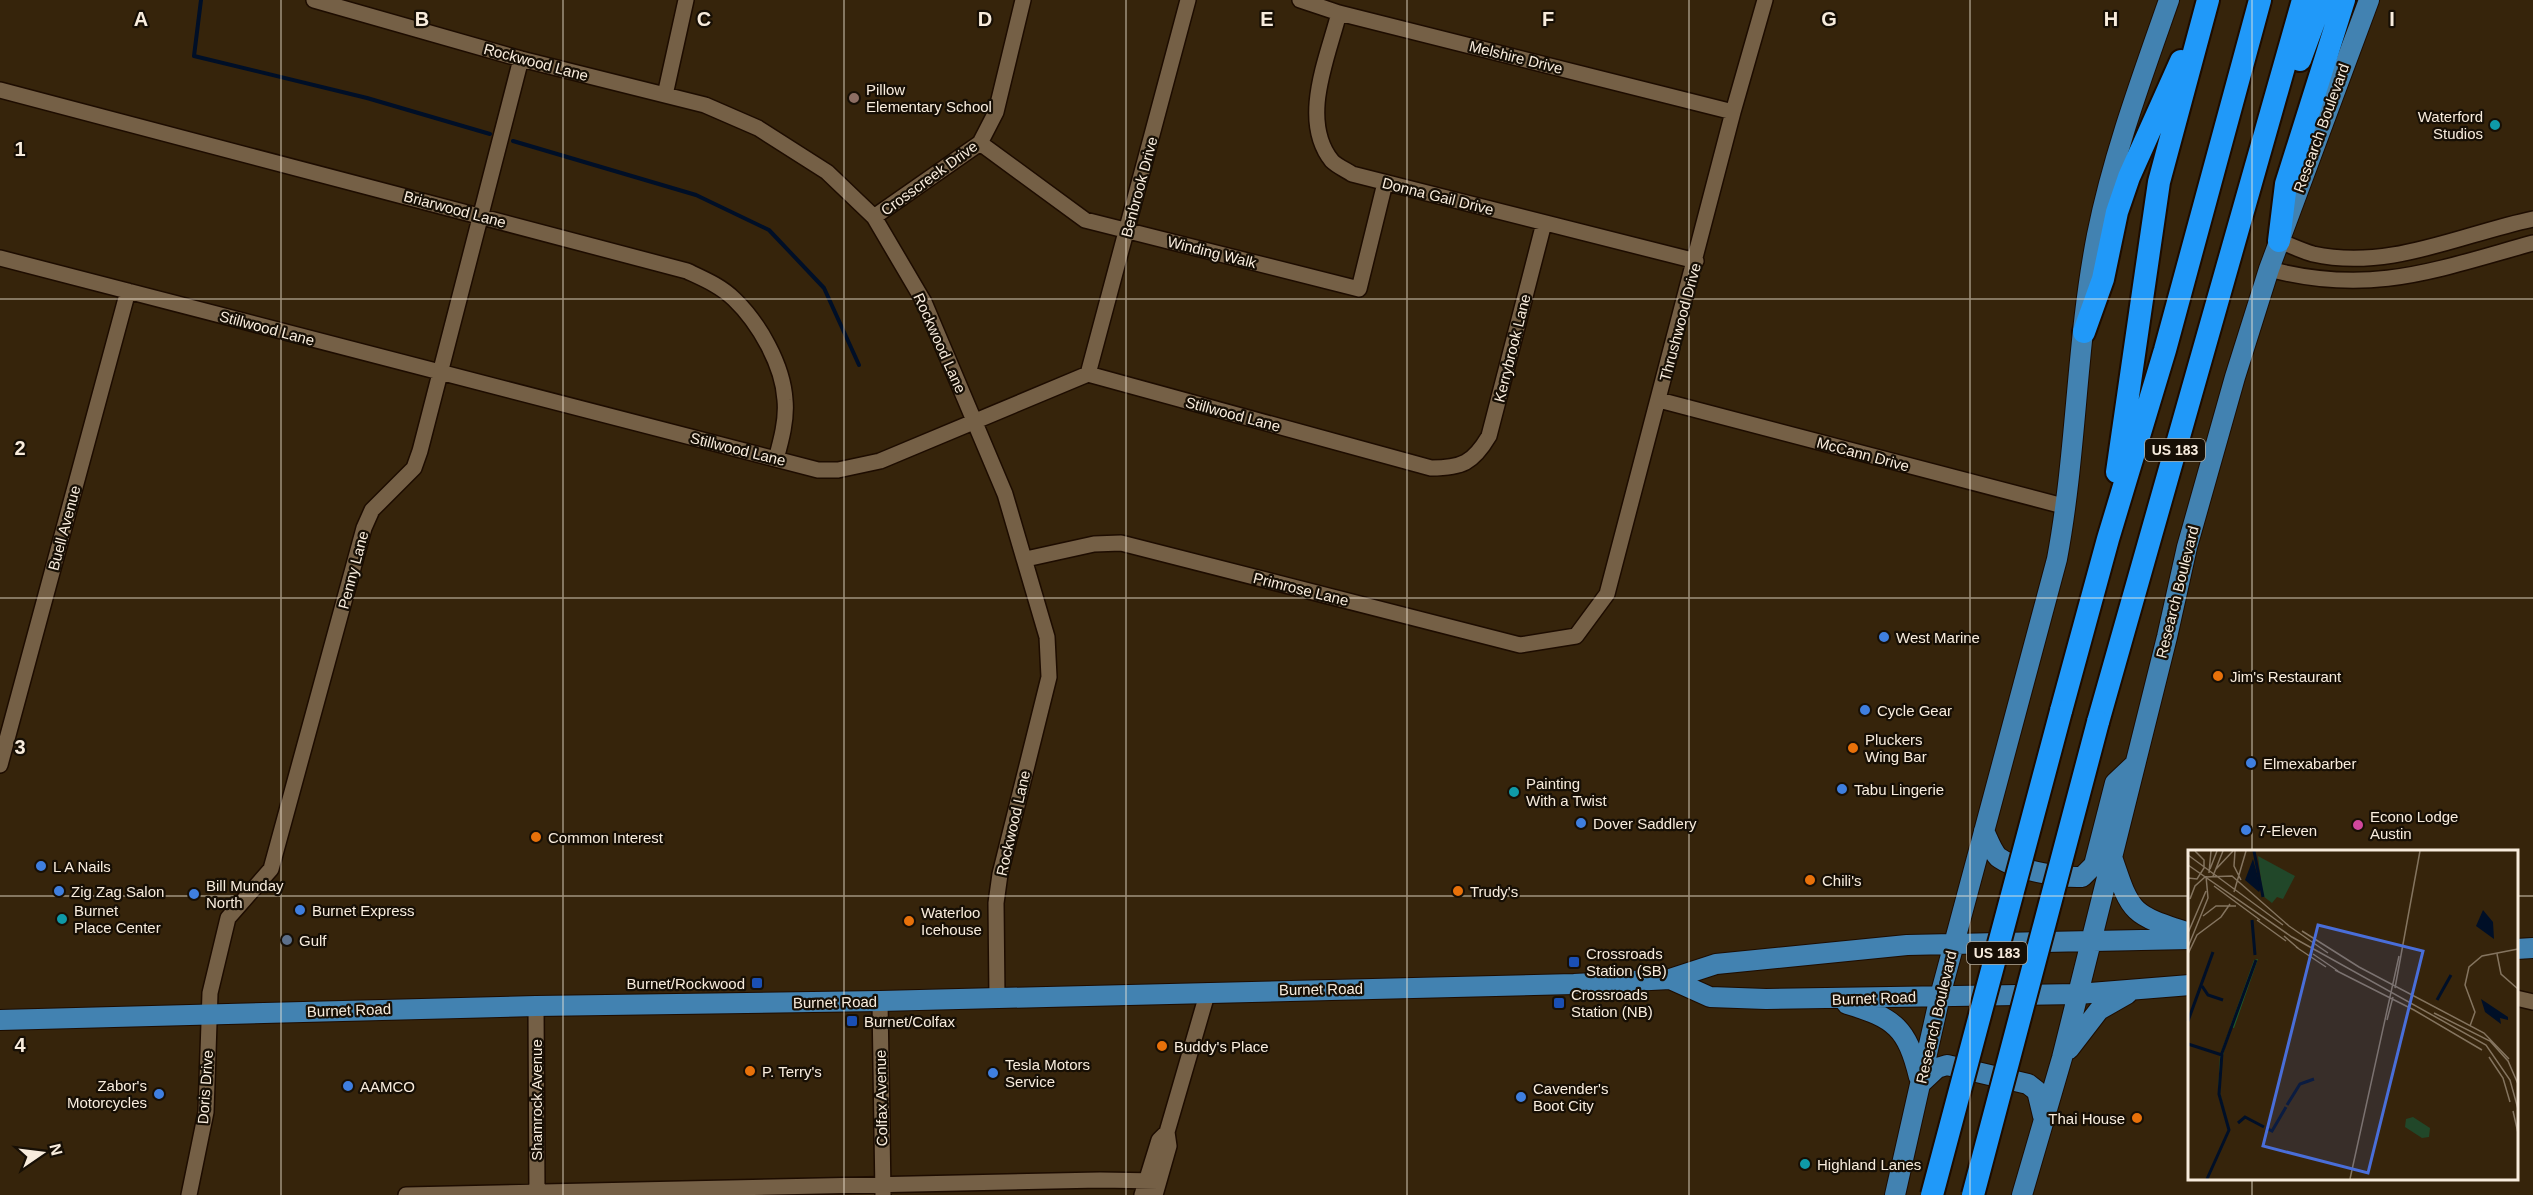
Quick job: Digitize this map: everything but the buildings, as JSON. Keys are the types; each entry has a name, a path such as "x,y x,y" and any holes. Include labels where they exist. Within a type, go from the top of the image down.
{"highway":[{"name":"US 183","path":"1932,1195 2108,538 2164,350 2260,0"},
{"name":"US 183","path":"1973,1195 2098,722 2303,0"},
{"path":"2253,179 2322,0"},
{"path":"2279,241 2286,184 2344,0"},
{"path":"2084,332 2103,279 2117,212 2129,177 2205,10"},
{"path":"2108,538 2159,182 2205,10"}],"main road":[{"name":"Research Boulevard","path":"1895,1195 1940,996 2046,607 2067,507 2084,332 2097,235 2132,107 2169,0"},
{"name":"Research Boulevard","path":"2022,1195 2062,1058 2111,854 2167,637 2187,547 2269,269 2369,0"},
{"path":"1984,831 1996,855 2011,865 2068,878 2082,877 2094,865 2115,783 2134,765"},
{"path":"2111,854 2125,896 2135,910 2149,920 2188,932"},
{"name":"Burnet Road","path":"0,1020 1574,984 1670,979 1716,964 1907,945 2090,943 2188,939"},
{"path":"2518,949 2533,948"},
{"name":"Burnet Road","path":"1670,979 1710,997 1830,999 2078,994 2188,985"},
{"path":"2062,1058 2098,1010 2134,990"},
{"path":"1830,999 1877,1013 1900,1028 1914,1055 1921,1083 1937,1068 1947,1065 2028,1084 2037,1091 2044,1118"}],"street":[{"name":"Rockwood Lane","path":"314,0 521,59 705,105 758,128 827,172 874,217 924,302 1005,494 1047,637 1049,677 1000,874 996,925 997,998"},
{"path":"665,95 686,0"},
{"name":"Crosscreek Drive","path":"874,217 980,143 996,112 1023,0"},
{"name":"Benbrook Drive","path":"1088,374 1188,0"},
{"name":"Melshire Drive","path":"1300,0 1339,13 1733,112"},
{"name":"Thrushwood Drive","path":"1576,636 1607,594 1696,261 1733,112 1765,0"},
{"name":"Donna Gail Drive","path":"1339,13 1316,101 1320,134 1333,162 1352,174 1696,261"},
{"name":"Penny Lane","path":"210,1014 210,993 228,918 271,869 364,528 372,510 414,468 482,216 521,59"},
{"name":"Briarwood Lane","path":"0,90 687,271 716,285 733,298 748,315 766,344 779,374 785,400 776,459"},
{"name":"Winding Walk","path":"980,143 1085,220 1359,289 1385,183"},
{"path":"2279,241 2312,254 2338,257 2388,255 2427,249 2533,219"},
{"name":"Kerrybrook Lane","path":"1465,464 1479,454 1489,436 1544,223"},
{"path":"2269,269 2303,278 2378,281 2413,276 2533,243"},
{"name":"Stillwood Lane","path":"0,258 439,374 818,470 854,468 880,461 1088,374 1431,468 1465,464"},
{"name":"Buell Avenue","path":"0,765 128,291"},
{"name":"McCann Drive","path":"1659,400 2067,507"},
{"name":"Primrose Lane","path":"1026,560 1094,544 1121,543 1520,645 1576,636"},
{"path":"406,1195 1151,1188 1159,1140 1167,1132 1208,991"},
{"path":"2518,998 2533,1002"},
{"name":"Colfax Avenue","path":"880,1001 883,1190"},
{"name":"Shamrock Avenue","path":"536,1006 537,1193"},
{"name":"Doris Drive","path":"189,1195 206,1112 210,1014"}],"waterway":[{"path":"201,0 194,56 367,98 490,134"},
{"path":"513,141 696,195 769,230 824,288 859,365"}],"place":[{"name":"Pillow Elementary School","path":"854,98"},
{"name":"Waterford Studios","path":"2495,125"},
{"name":"West Marine","path":"1884,637"},
{"name":"Jim's Restaurant","path":"2218,676"},
{"name":"Cycle Gear","path":"1865,710"},
{"name":"Pluckers Wing Bar","path":"1853,748"},
{"name":"Elmexabarber","path":"2251,763"},
{"name":"Tabu Lingerie","path":"1842,789"},
{"name":"Painting With a Twist","path":"1514,792"},
{"name":"Dover Saddlery","path":"1581,823"},
{"name":"Econo Lodge Austin","path":"2358,825"},
{"name":"7-Eleven","path":"2246,830"},
{"name":"Common Interest","path":"536,837"},
{"name":"L A Nails","path":"41,866"},
{"name":"Chili's","path":"1810,880"},
{"name":"Zig Zag Salon","path":"59,891"},
{"name":"Trudy's","path":"1458,891"},
{"name":"Bill Munday North","path":"194,894"},
{"name":"Burnet Express","path":"300,910"},
{"name":"Burnet Place Center","path":"62,919"},
{"name":"Waterloo Icehouse","path":"909,921"},
{"name":"Gulf","path":"287,940"},
{"name":"Crossroads Station (SB)","path":"1574,962"},
{"name":"Burnet/Rockwood","path":"757,983"},
{"name":"Crossroads Station (NB)","path":"1559,1003"},
{"name":"Burnet/Colfax","path":"852,1021"},
{"name":"Buddy's Place","path":"1162,1046"},
{"name":"P. Terry's","path":"750,1071"},
{"name":"Tesla Motors Service","path":"993,1073"},
{"name":"AAMCO","path":"348,1086"},
{"name":"Zabor's Motorcycles","path":"159,1094"},
{"name":"Cavender's Boot City","path":"1521,1097"},
{"name":"Thai House","path":"2137,1118"},
{"name":"Highland Lanes","path":"1805,1164"}]}
